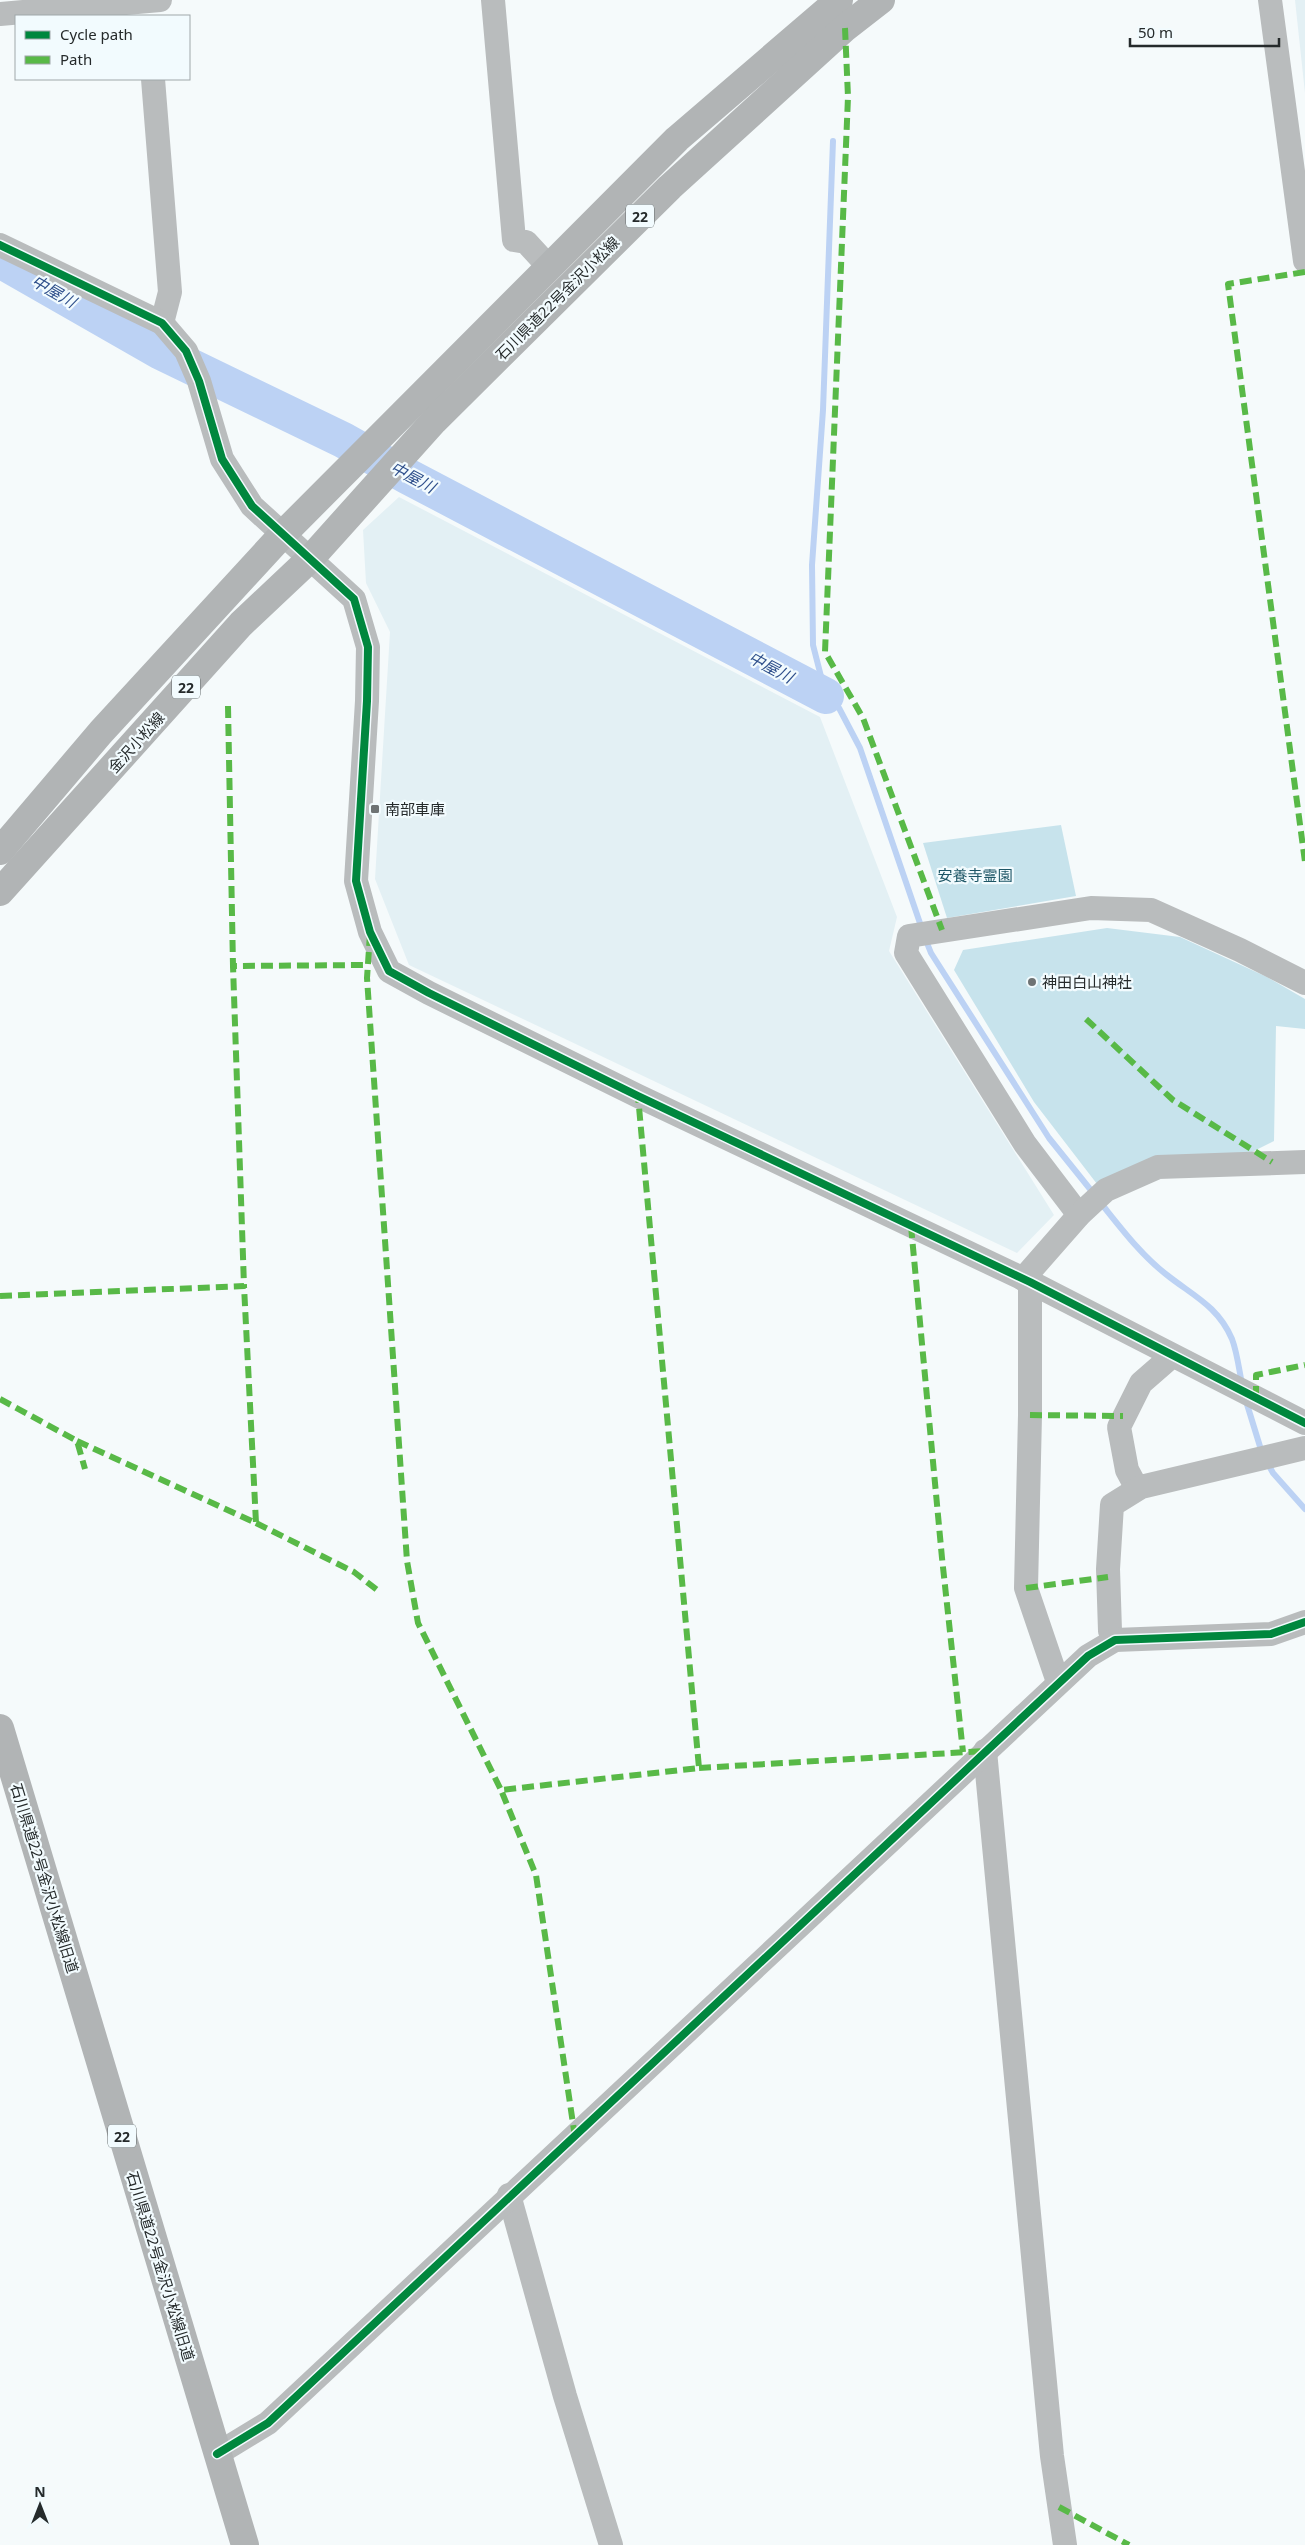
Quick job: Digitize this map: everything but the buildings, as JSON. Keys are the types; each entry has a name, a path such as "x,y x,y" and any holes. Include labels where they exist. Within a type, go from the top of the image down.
{"main road":[{"name":"石川県道22号金沢小松線","path":"282,534 678,138 840,0"},
{"name":"石川県道22号金沢小松線","path":"376,485 411,446 670,187 845,28 881,0"},
{"name":"金沢小松線","path":"0,892 241,624 311,558 376,485"},
{"name":"22","path":"0,850 101,732 282,534"},
{"name":"石川県道22号金沢小松線旧道","path":"0,1728 245,2545"}],"street":[{"path":"493,0 514,240 526,242 550,268"},
{"path":"1270,0 1305,260"},
{"path":"0,14 151,4"},
{"path":"153,80 170,292 162,323"},
{"path":"0,245 162,323 186,352 199,381 222,459 252,506 354,599 368,647 368,701 356,881 370,932 389,971 429,993 629,1092 1026,1280 1172,1356 1305,1422"},
{"path":"1084,1211 1025,1144 906,953 909,936 1091,908 1151,910 1240,950 1305,983"},
{"path":"1058,1682 1026,1588 1030,1415 1026,1280 1084,1211 1106,1190 1158,1167 1305,1162"},
{"path":"1141,1487 1134,1483 1127,1470 1119,1427 1141,1383 1172,1356"},
{"path":"1115,1640 1110,1631 1108,1569 1112,1505 1141,1487 1305,1448"},
{"path":"217,2454 268,2423 509,2195 575,2137 1058,1682 1088,1656 1115,1640 1271,1634 1305,1622"},
{"path":"985,1751 1052,2456 1065,2545"},
{"path":"509,2195 568,2405 611,2545"}],"shaded area":[{"path":"1295,0 1305,0 1305,93"},
{"path":"399,497 820,717 897,917 889,951 1054,1215 1017,1253 409,965 375,879 390,632 366,583 363,530"}],"green space":[{"name":"安養寺霊園","path":"1061,825 1076,896 947,918 923,843"},
{"path":"1107,928 1180,937 1267,977 1305,999 1305,1029 1276,1026 1274,1141 1248,1154 1097,1184 1034,1102 954,970 963,950"}],"waterway":[{"path":"833,141 823,410 812,565 813,645 826,696 839,708 860,748 922,929"},
{"name":"中屋川","path":"0,260 161,352 343,440 407,476 826,696"},
{"path":"925,938 931,953 1049,1138 1094,1194"},
{"path":"1100,1202 1149,1259 1167,1275 1204,1302 1219,1318 1234,1344 1242,1384"},
{"path":"1246,1401 1262,1453"},
{"path":"1267,1462 1273,1473 1305,1509"}],"marked path":[{"path":"845,28 848,97 825,652 863,718 942,930"},
{"path":"1305,272 1228,284 1305,862"},
{"path":"228,706 233,966 367,965"},
{"path":"370,934 367,978 407,1561 418,1623 501,1790"},
{"path":"0,1296 244,1286 233,966"},
{"path":"1086,1019 1173,1100 1272,1162"},
{"path":"575,2137 536,1875 501,1790 699,1768 638,1096"},
{"path":"911,1226 942,1558 963,1752"},
{"path":"77,1441 256,1523 244,1286"},
{"path":"1256,1398 1256,1375 1305,1365"},
{"path":"0,1399 77,1441 85,1469"},
{"path":"1030,1415 1123,1416"},
{"path":"256,1523 354,1572 381,1593"},
{"path":"1026,1588 1108,1577"},
{"path":"699,1768 985,1751"},
{"path":"1059,2507 1129,2545"}],"cycle path":[{"path":"0,245 162,323 186,351 199,381 222,459 252,506 354,599 368,647 367,701 356,881 370,932 389,971 429,993 638,1096 1030,1282 1305,1423"},
{"path":"217,2454 268,2423 1088,1656 1115,1640 1271,1634 1305,1622"}],"place":[{"name":"南部車庫","path":"375,809"},
{"name":"神田白山神社","path":"1032,982"}]}
